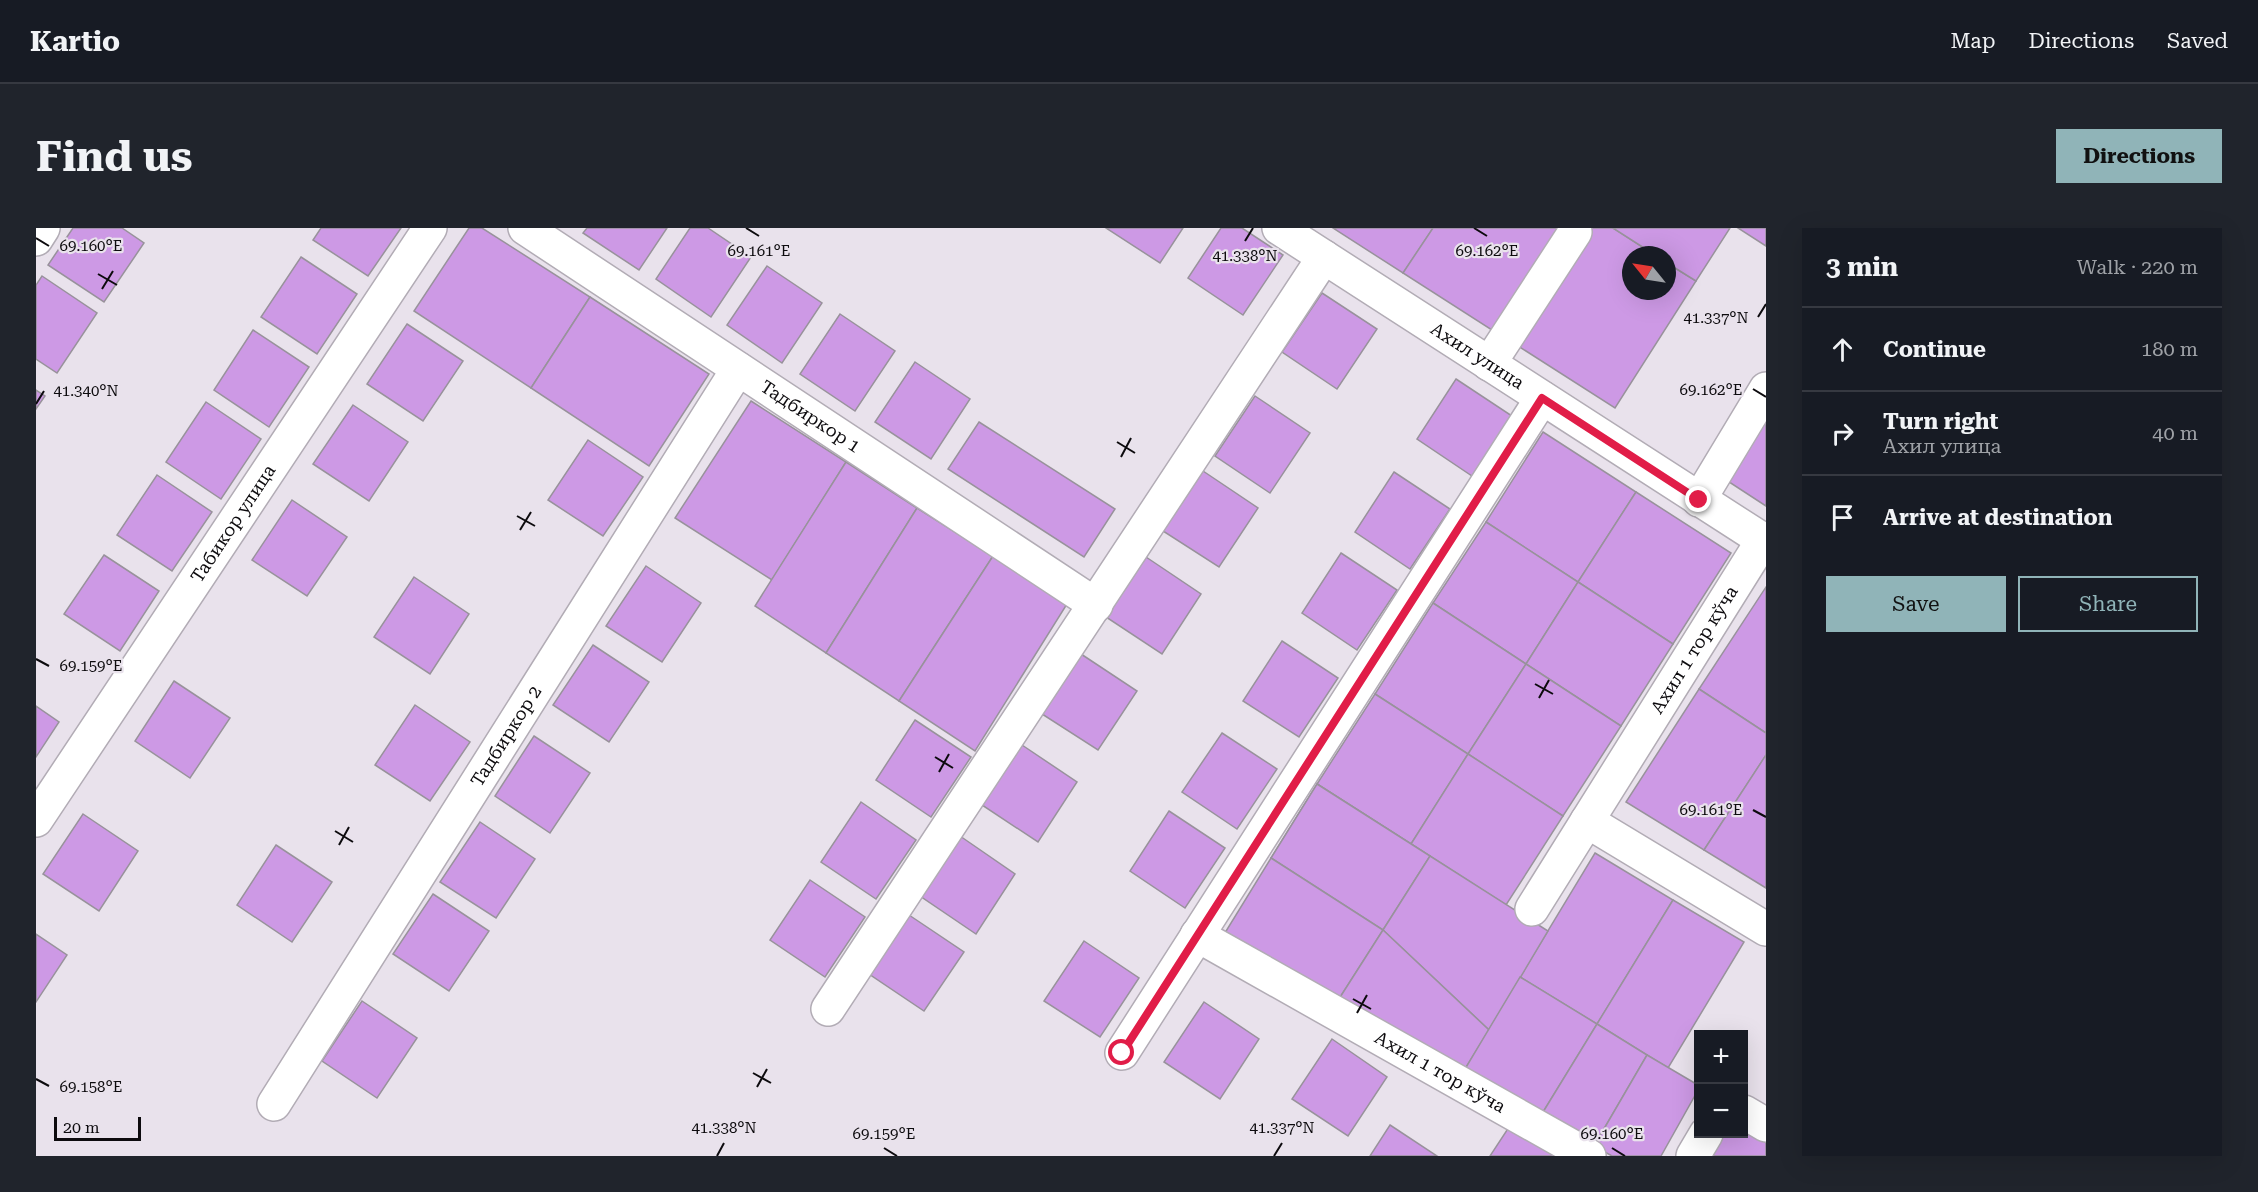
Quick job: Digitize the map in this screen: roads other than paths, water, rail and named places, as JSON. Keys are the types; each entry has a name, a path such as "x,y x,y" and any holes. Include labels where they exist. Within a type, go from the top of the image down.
{"street":[{"path":"36,239 43,228"},
{"name":"Табикор улица","path":"36,820 430,228"},
{"name":"Тадбиркор 1","path":"525,228 1096,605"},
{"name":"Ахил улица","path":"1287,230 1324,257 1764,541"},
{"path":"1489,364 1575,232"},
{"path":"828,1009 1324,257"},
{"name":"Тадбиркор 2","path":"274,1104 738,369"},
{"path":"1699,500 1766,389"},
{"path":"1122,1053 1542,398"},
{"name":"Ахил 1 тор кўча","path":"1532,909 1764,541"},
{"path":"1587,821 1766,929"},
{"name":"Ахил 1 тор кўча","path":"1197,935 1589,1156"},
{"path":"1748,1115 1766,1125"},
{"path":"1693,1156 1704,1138"}]}
